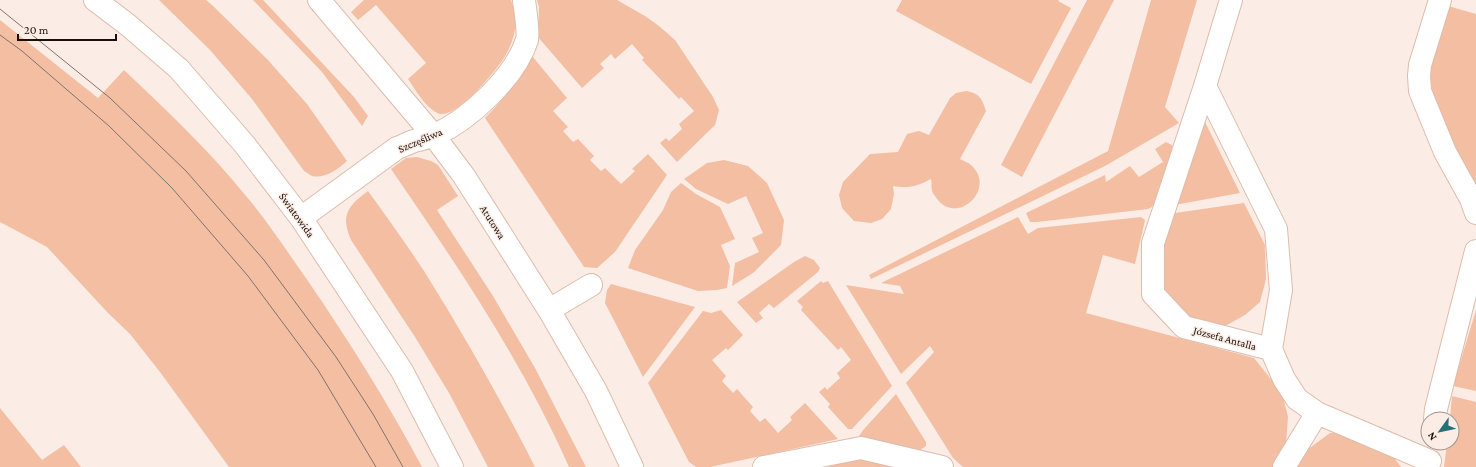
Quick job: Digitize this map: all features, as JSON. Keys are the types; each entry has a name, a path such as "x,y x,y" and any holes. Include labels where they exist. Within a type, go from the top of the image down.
{"street":[{"name":"Światowida","path":"95,0 128,25 179,69 245,145 301,218 402,371 452,467"},
{"name":"Atutowa","path":"319,0 434,136 464,176 549,310 596,391 632,467"},
{"name":"Szczęśliwa","path":"301,218 397,148 434,136 455,125 502,83 514,67 527,39 524,0"},
{"name":"Józsefa Antalla","path":"1231,0 1205,86 1153,243 1153,294 1184,327 1271,349 1284,379 1297,400 1317,413 1430,457"},
{"path":"1440,0 1420,65 1418,76 1420,91 1444,152 1471,199 1476,213"},
{"path":"1205,86 1276,229 1281,290 1271,349"},
{"path":"1436,411 1476,251"},
{"path":"549,310 591,285"},
{"path":"1284,467 1317,413"},
{"path":"764,467 861,448 942,467"}],"shaded area":[{"path":"159,0 206,0 212,5 267,59 307,104 347,161 335,170 322,176 312,176 304,171 252,99 210,50"},
{"path":"253,0 263,0 354,97 368,116 362,126 322,72"},
{"path":"364,0 511,0 516,26 506,55 485,82 476,92 457,108 448,113 441,114 431,109 427,105 408,79 426,63 376,5 358,20 351,12"},
{"path":"537,0 617,0 645,16 675,40 713,97 719,110 715,125 677,162 660,143 666,138 669,141 682,129 679,124 694,111 681,97 679,99 642,60 644,58 632,44 615,59 611,54 600,64 604,68 582,88 538,37 539,7"},
{"path":"902,0 1059,0 1058,1 1071,8 1031,84 896,11"},
{"path":"1087,0 1114,0 1022,177 1001,165"},
{"path":"1151,0 1197,0 1165,107 1179,123 1105,166 871,279 869,275 1108,151"},
{"path":"1448,6 1476,14 1476,188 1454,151 1433,101 1430,70"},
{"path":"0,20 98,98 124,70 202,146 254,206 308,281 368,372 422,467 229,467 160,372 130,334 108,313 47,247 0,222"},
{"path":"532,56 567,98 553,111 568,127 563,131 573,142 578,139 594,156 590,160 601,171 605,168 621,184 635,171 632,169 648,154 667,175 615,252 597,268 584,267 485,118 511,89"},
{"path":"966,91 974,93 979,97 986,111 960,159 970,164 978,174 980,184 972,201 964,206 955,208 946,206 937,199 932,192 931,179 913,186 893,186 894,194 891,209 882,219 871,223 854,221 842,208 839,195 843,182 870,154 898,152 907,134 919,131 929,135 950,98 956,93"},
{"path":"1202,121 1205,122 1240,193 1169,206"},
{"path":"1166,142 1172,145 1172,151 1152,207 1148,209 1030,222 1026,213 1105,175 1106,182 1130,166 1139,177 1163,162 1155,149"},
{"path":"417,157 431,161 438,165 458,196 437,210 493,296 535,368 586,467 569,467 531,389 487,314 391,169 406,158"},
{"path":"724,160 748,166 767,183 784,220 781,245 753,273 732,286 735,263 759,252 752,238 763,233 746,196 728,204 696,189 684,179 707,163"},
{"path":"681,183 696,194 720,207 735,239 721,245 730,266 727,288 698,291 628,268 635,250 663,210 671,192"},
{"path":"368,191 439,295 468,343 535,467 488,467 449,393 415,337 351,240 346,224 346,217 355,201"},
{"path":"1244,203 1265,245 1266,279 1260,302 1245,315 1227,325 1203,326 1182,317 1168,301 1161,278 1161,251 1168,214"},
{"path":"1018,217 1028,234 1038,228 1141,217 1145,220 1135,264 1103,255 1086,313 1254,358 1282,393 1288,417 1286,444 1275,467 963,467 953,458 906,383 934,352 930,346 901,374 846,285 904,294 900,286 881,283"},
{"path":"805,256 814,260 820,268 818,272 774,308 769,304 759,313 763,318 756,323 737,302"},
{"path":"821,281 823,283 828,281 892,386 852,429 848,429 828,407 830,404 819,392 825,387 827,390 840,378 837,373 851,360 841,347 838,350 801,310 803,307 797,301"},
{"path":"611,284 695,307 643,377 605,303 607,290"},
{"path":"721,310 743,335 728,350 726,348 712,360 726,376 722,381 733,393 737,389 753,407 750,411 760,422 765,418 778,433 792,420 790,417 805,403 838,439 710,467 696,467 689,462 648,383 703,311 711,313"},
{"path":"1476,310 1476,391 1453,386"},
{"path":"896,394 926,442 926,446 919,451 859,436"},
{"path":"1452,396 1476,402 1476,467 1444,467 1446,451 1460,451 1460,411 1451,411"},
{"path":"0,408 42,460 64,445 81,467 0,467"},
{"path":"1343,432 1372,442 1395,459 1401,467 1291,467 1296,458 1330,433"},
{"path":"869,459 900,467 827,467 849,460"}],"tram line":[{"path":"0,9 110,98 186,171 264,260 336,357 373,414 403,467"},
{"path":"0,35 22,51 109,126 172,188 248,276 318,370 376,467"}]}
